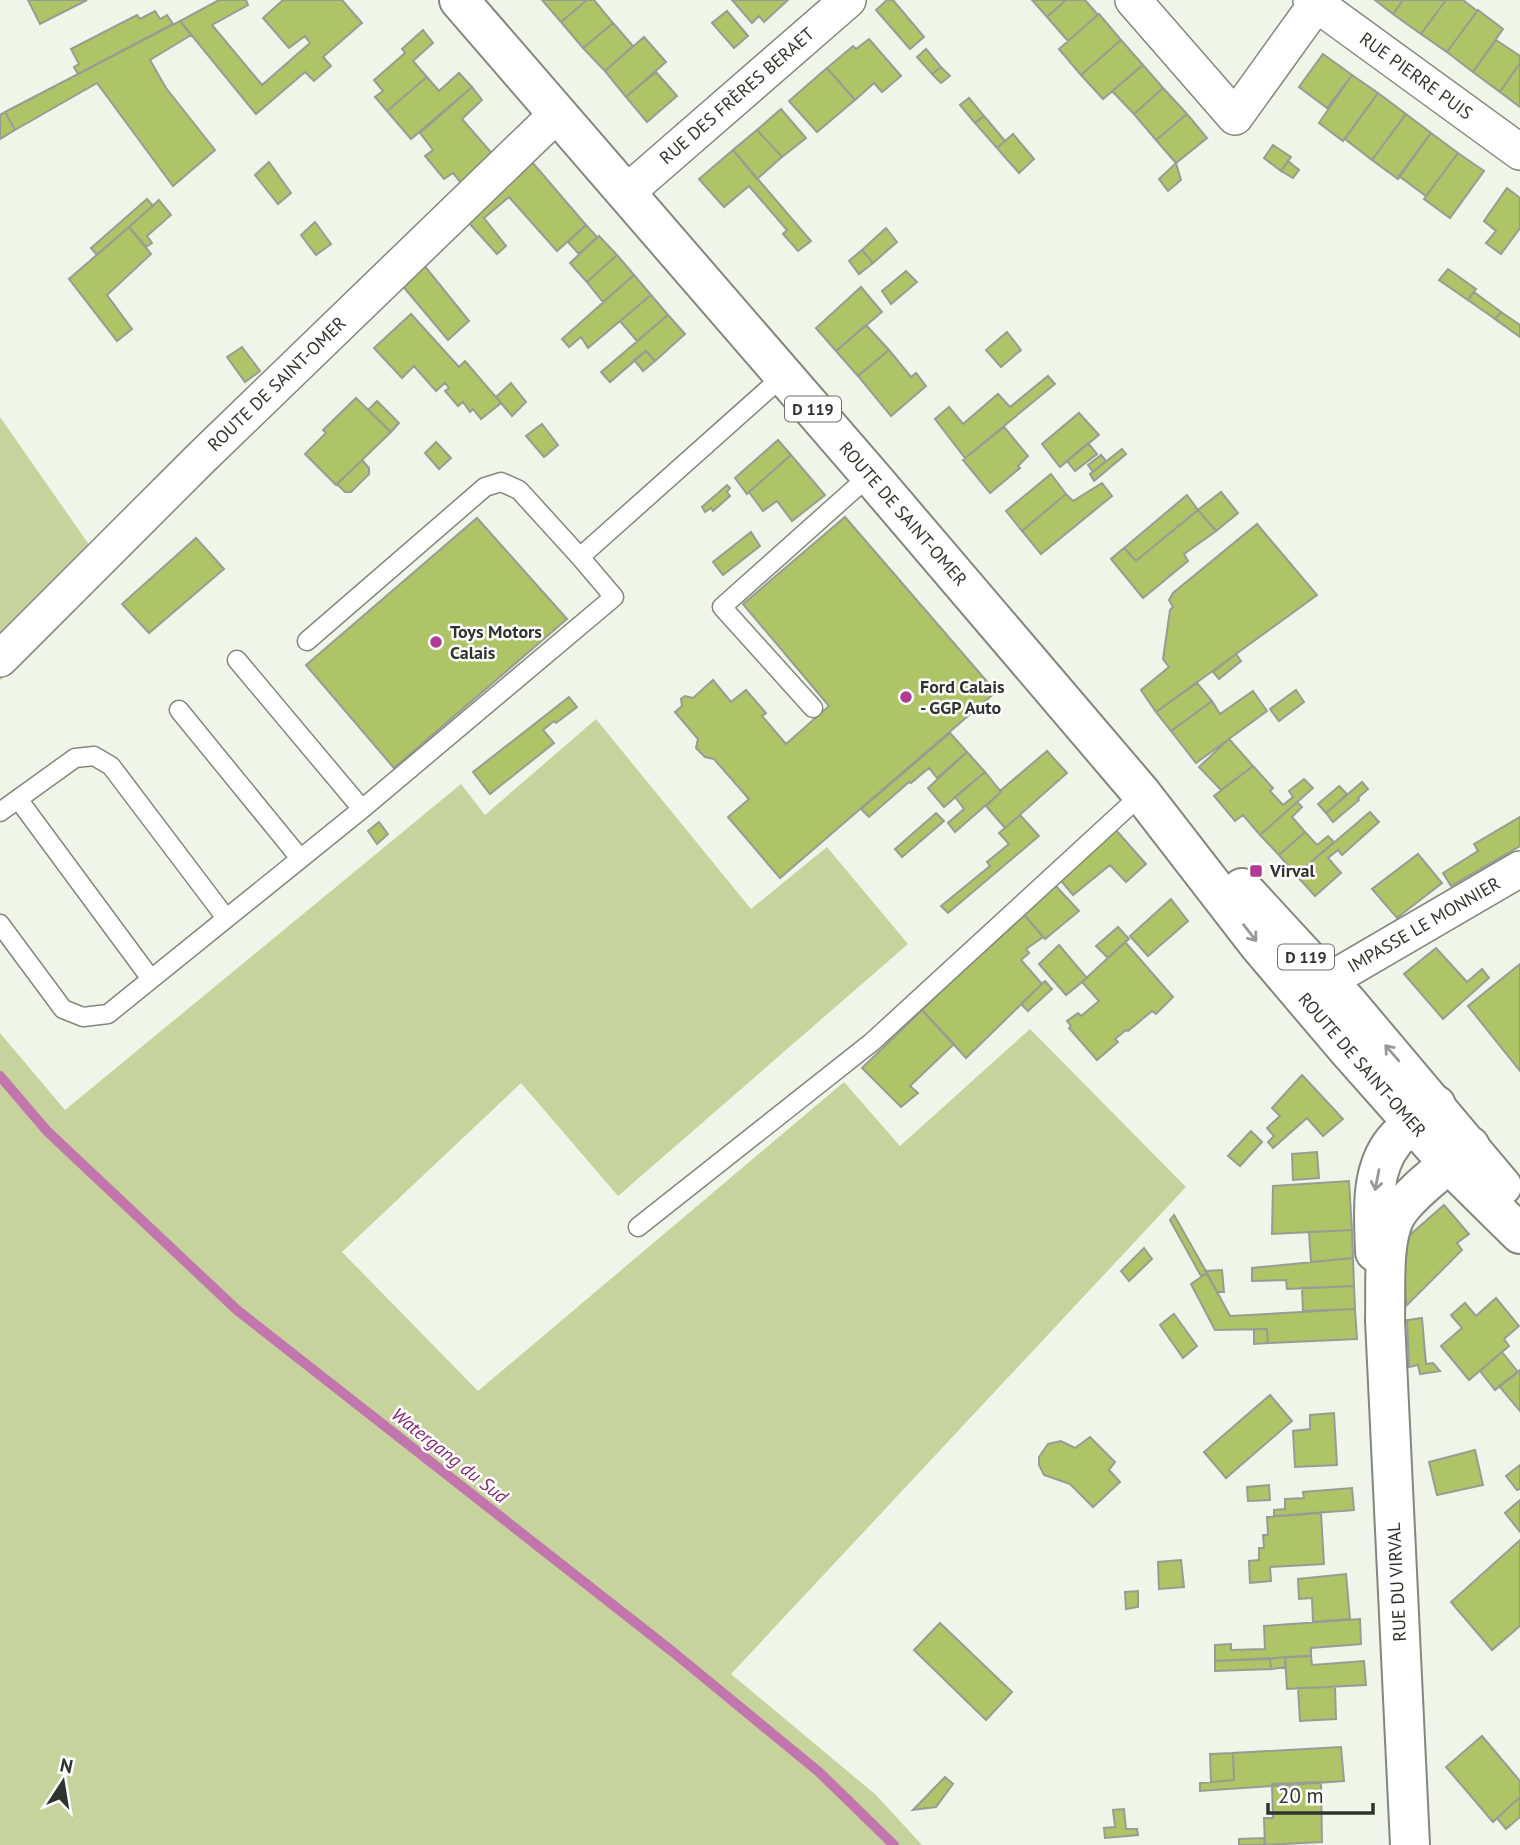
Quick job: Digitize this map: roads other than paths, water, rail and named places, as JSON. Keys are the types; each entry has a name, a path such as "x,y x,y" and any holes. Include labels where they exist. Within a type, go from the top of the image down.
{"main road":[{"name":"ROUTE DE SAINT-OMER","path":"459,0 1153,807 1258,944 1424,1114 1460,1155 1520,1234"},
{"name":"ROUTE DE SAINT-OMER","path":"1153,807 1240,886 1328,981 1424,1114"},
{"name":"RUE DU VIRVAL","path":"1385,1320 1376,1272 1375,1186 1388,1150 1424,1114"},
{"name":"ROUTE DE SAINT-OMER","path":"1460,1155 1520,1209"},
{"name":"RUE DU VIRVAL","path":"1409,1845 1385,1320 1388,1243 1395,1217 1401,1208 1460,1155"}],"street":[{"name":"RUE DES FRÈRES BERAET","path":"626,193 848,0"},
{"path":"1133,0 1235,117 1314,2"},
{"name":"RUE PIERRE PUIS","path":"1314,2 1520,152"},
{"name":"ROUTE DE SAINT-OMER","path":"0,659 199,460 557,114"},
{"name":"IMPASSE LE MONNIER","path":"1328,981 1520,869"}],"lane":[{"path":"580,557 783,376"},
{"path":"813,708 722,607 870,475"},
{"path":"0,924 63,1009 83,1017 108,1014 362,809 614,597 519,490 501,482 485,486 307,641"},
{"path":"237,660 362,809"},
{"path":"179,710 299,858"},
{"path":"0,812 75,758 94,756 111,765 226,918"},
{"path":"18,799 151,979"},
{"path":"638,1227 872,1042 1153,807"}],"waterway":[{"name":"Watergang du Sud","path":"0,1076 47,1131 237,1310 673,1652 819,1772 894,1845"}],"place":[{"name":"Toys Motors Calais","path":"436,642"},
{"name":"Ford Calais - GGP Auto","path":"906,697"},
{"name":"Virval","path":"1256,871"}]}
